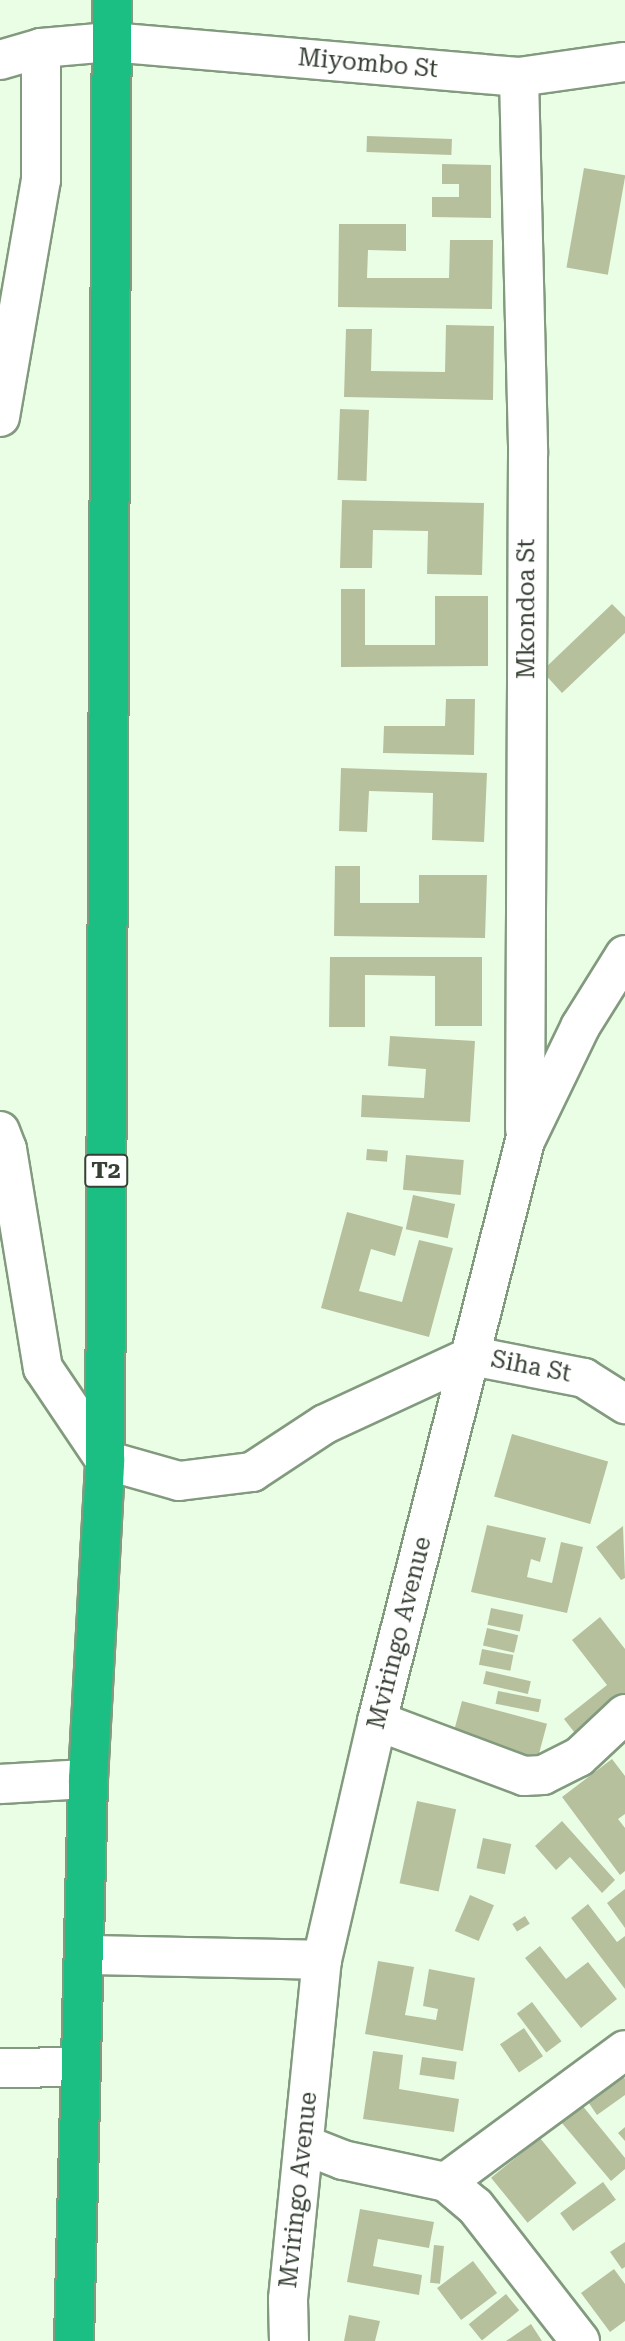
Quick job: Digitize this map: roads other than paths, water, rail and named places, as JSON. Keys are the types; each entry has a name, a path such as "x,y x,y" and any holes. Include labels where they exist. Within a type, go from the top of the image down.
{"highway":[{"name":"T2","path":"74,2341 86,1955 88,1779 105,1460 112,0"}],"street":[{"name":"Miyombo St","path":"0,60 41,48 110,42 519,77 625,62"},
{"path":"0,417 41,180 41,48"},
{"name":"Mkondoa St","path":"519,77 528,454 525,1141"},
{"name":"Mviringo Avenue","path":"289,2341 288,2299 322,1960 377,1721 525,1141 580,1027 625,955"},
{"path":"0,1131 43,1368 105,1460 179,1481 252,1472 325,1424 472,1356"},
{"name":"Siha St","path":"472,1356 584,1378 625,1404"},
{"path":"377,1721 524,1776 543,1775 579,1757 625,1714"},
{"path":"0,1784 88,1779"},
{"path":"86,1955 322,1960"},
{"path":"446,2182 625,2050"},
{"path":"0,2068 81,2067"},
{"path":"305,2145 343,2160 446,2182 475,2206 580,2341"}]}
